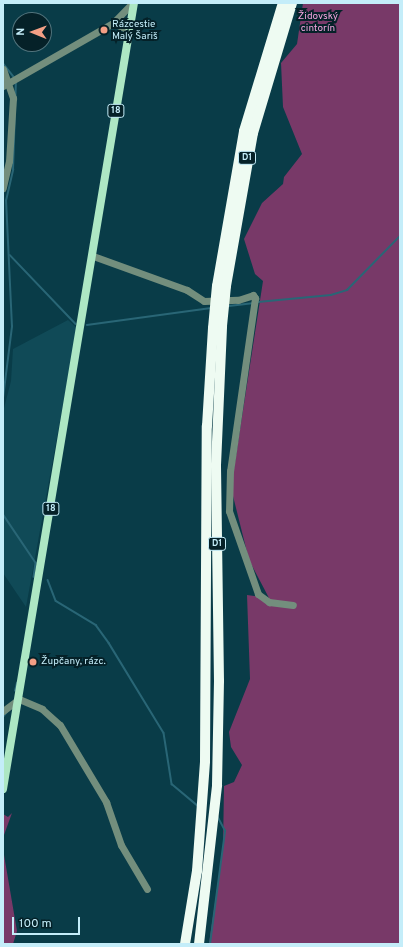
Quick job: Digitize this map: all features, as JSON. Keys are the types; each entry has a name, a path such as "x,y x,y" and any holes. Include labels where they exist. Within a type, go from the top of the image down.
{"highway":[{"name":"D1","path":"185,944 197,870 205,761 207,426 217,327 244,131 283,3"},
{"name":"D1","path":"222,286 252,133 292,3"},
{"name":"D1","path":"199,944 212,851 218,761 216,465 217,327"}],"main road":[{"name":"18","path":"3,789 93,256 133,3"}],"street":[{"path":"11,81 113,23 133,3"},
{"path":"113,23 129,30"},
{"path":"3,69 11,81 13,116 3,188"},
{"path":"93,256 187,290 204,301 238,300 253,295 255,298 230,471 229,511 258,594 269,602 293,605"},
{"path":"3,711 19,699 42,709 60,725 106,802 121,845 147,889"}],"shaded area":[{"path":"68,320 77,328 26,607 3,573 3,412 11,381 13,349"}],"green space":[{"name":"Židovský cintorín","path":"303,3 400,3 400,944 209,944 223,847 224,786 234,782 242,765 231,747 229,732 250,679 247,595 269,598 249,560 231,488 263,281 255,274 244,239 262,203 283,184 284,177 302,154 283,107 281,63 297,44"},
{"path":"12,813 4,835 3,849 3,814 8,817"},
{"path":"3,849 17,931 13,944 3,944"}],"waterway":[{"path":"3,63 14,77"},
{"path":"3,398 12,327 6,201 13,170 16,81"},
{"path":"258,302 331,295 347,290 400,236"},
{"path":"10,255 76,324"},
{"path":"229,306 252,303"},
{"path":"87,325 211,308"},
{"path":"3,514 36,563 34,577"},
{"path":"48,580 56,601 96,625 109,643 164,733 172,784 198,806"},
{"path":"15,691 17,683"},
{"path":"3,717 7,712"},
{"path":"210,944 225,831 217,816"},
{"path":"3,914 3,930"}],"place":[{"name":"Rázcestie Malý Šariš","path":"104,30"},
{"name":"Župčany, rázc.","path":"33,662"}]}
